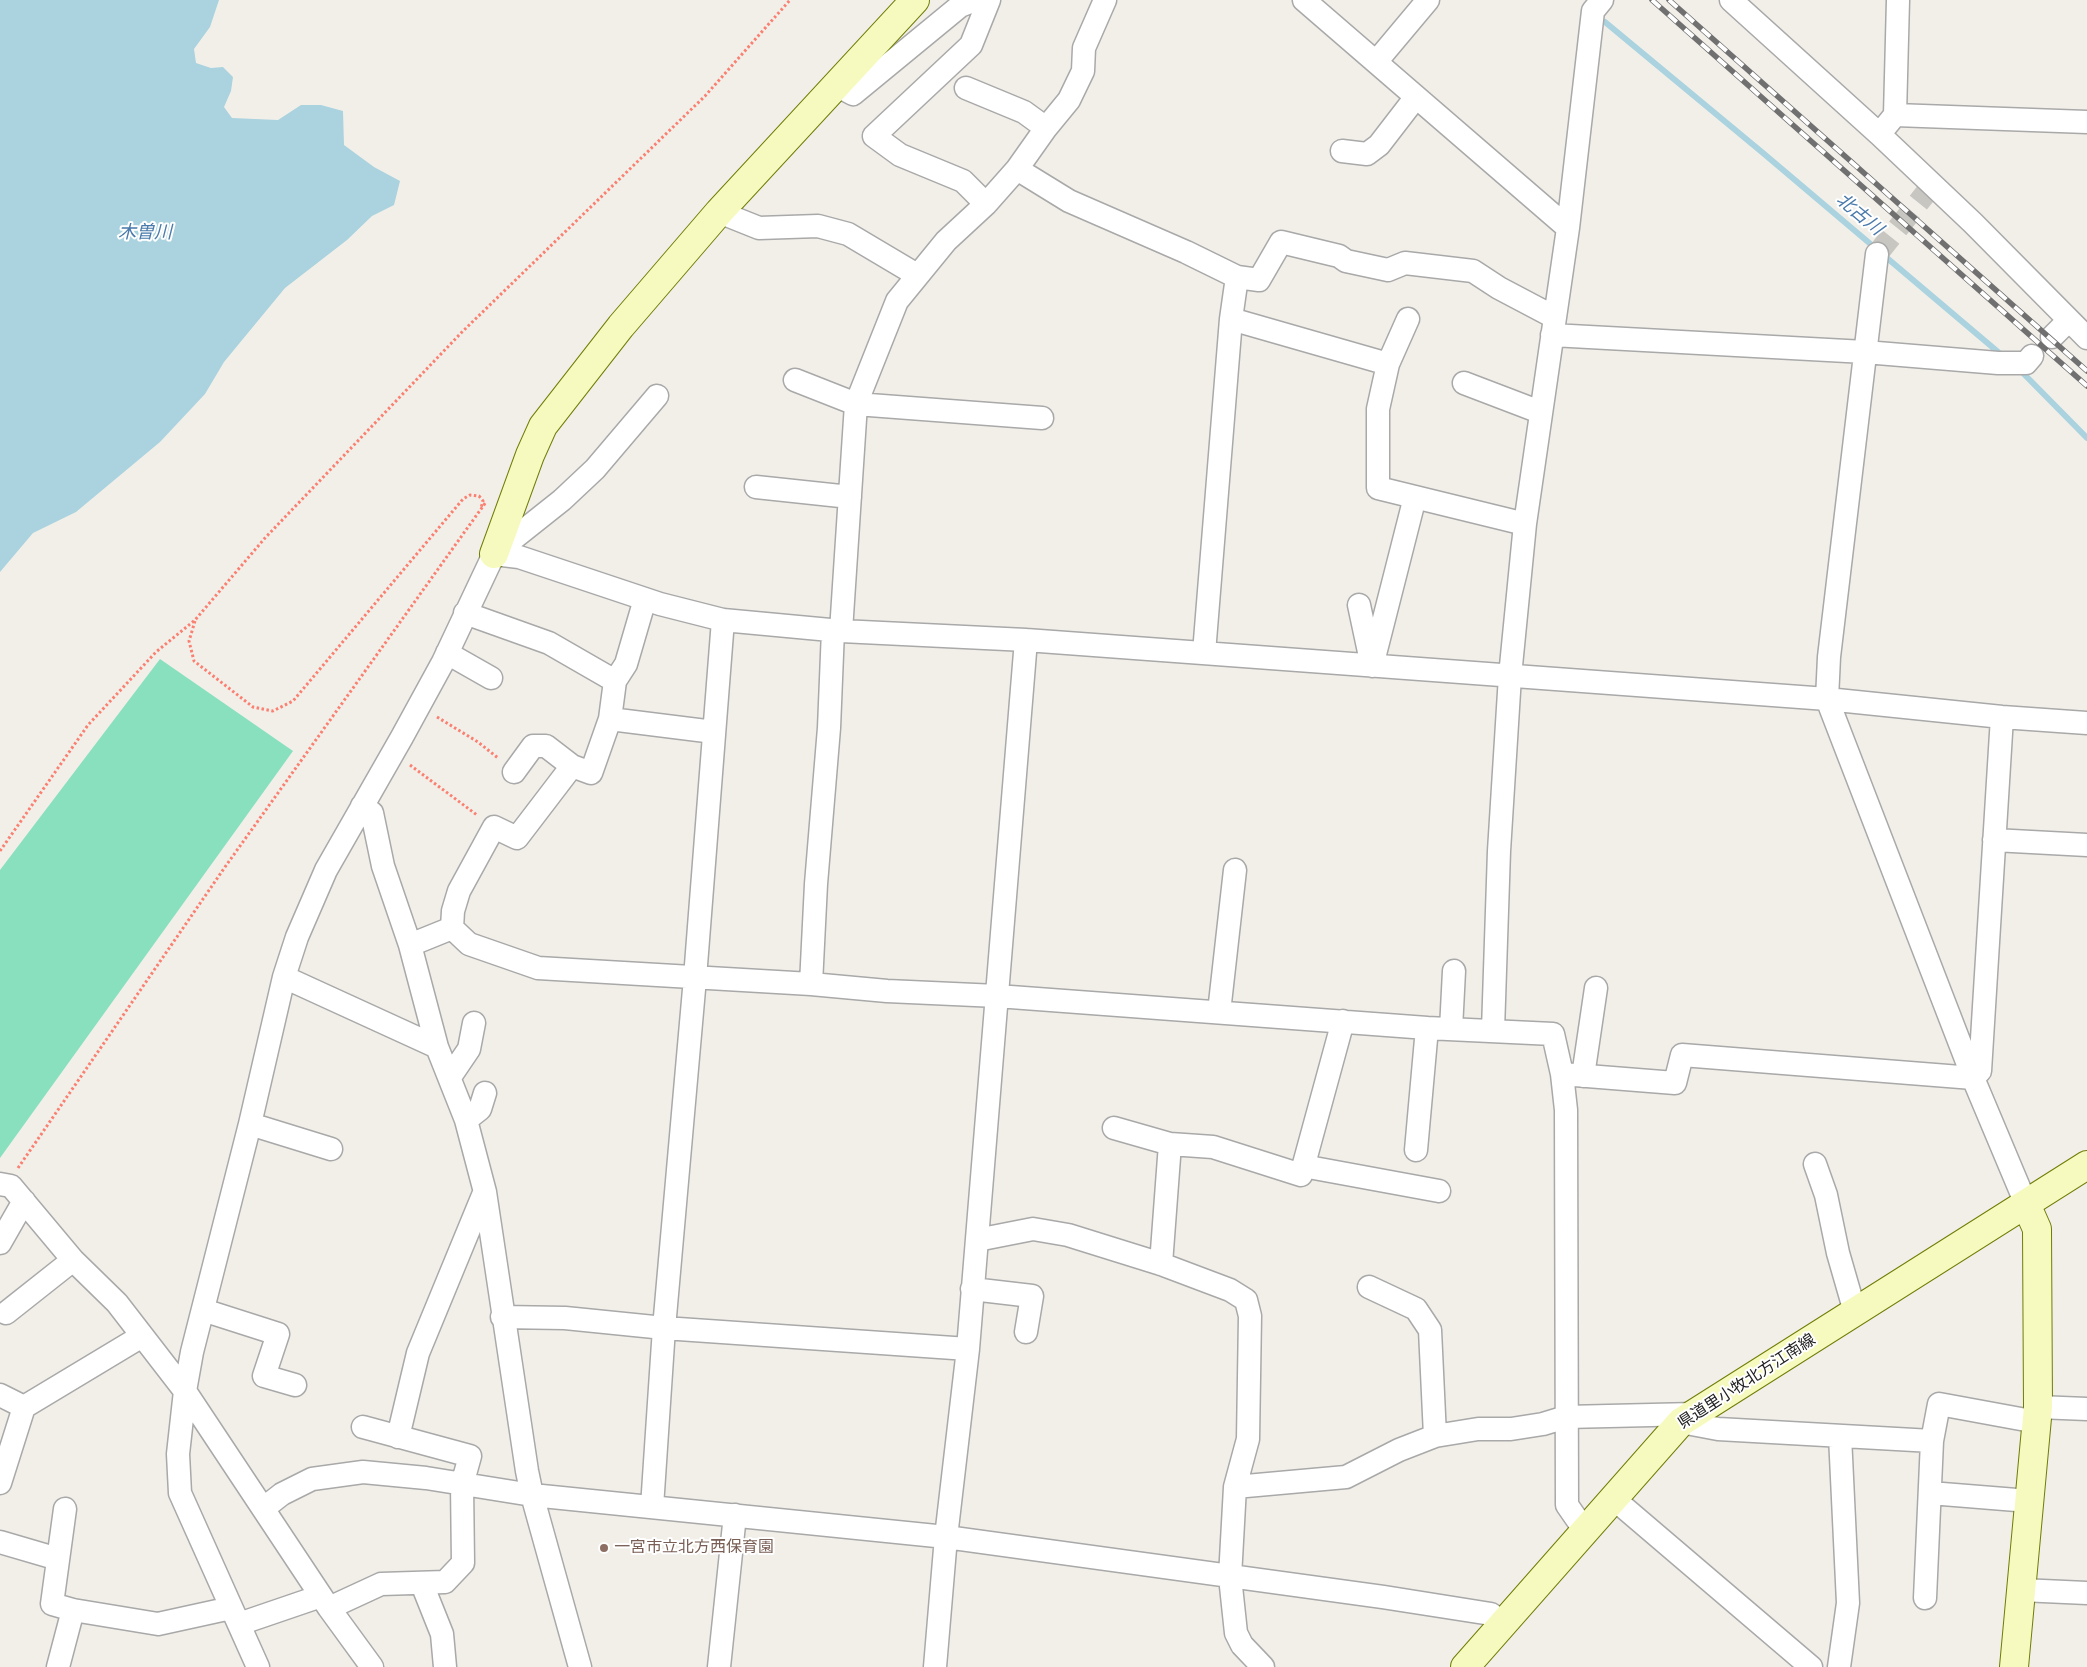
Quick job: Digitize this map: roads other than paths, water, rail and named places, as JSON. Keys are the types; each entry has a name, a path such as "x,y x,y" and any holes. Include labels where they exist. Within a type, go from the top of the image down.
{"street":[{"path":"258,1667 180,1493 178,1454 185,1391 203,1310 250,1124 284,978 297,937 326,870 447,653 494,554 530,455 543,426 620,326 718,212 915,0"},
{"path":"836,85 852,94 960,6 975,0"},
{"path":"986,204 964,181 900,155 874,136 971,45 989,0"},
{"path":"811,984 816,884 850,497 856,404 897,301 917,274 946,241 986,204 1017,169 1046,128 1069,100 1083,71 1084,48 1104,0"},
{"path":"1304,0 1568,228"},
{"path":"1376,62 1428,0"},
{"path":"1731,0 1879,134 1928,188 1973,223 2068,321 2087,338"},
{"path":"1879,134 1895,115 1898,0"},
{"path":"1493,1030 1499,851 1510,676 1525,524 1568,228 1591,4"},
{"path":"966,88 1024,112 1046,128"},
{"path":"1342,151 1367,154 1379,145 1416,97"},
{"path":"1895,115 2087,122"},
{"path":"1017,169 1069,201 1186,252 1237,277 1258,280 1281,242 1339,256 1346,262 1388,270 1405,263 1473,271 1553,326 1998,363 2029,360"},
{"path":"718,212 759,228 818,226 848,234 917,274"},
{"path":"1877,254 1829,657 1827,699 1973,1078 2037,1229 2038,1414 2014,1667"},
{"path":"1204,653 1231,318 1237,277"},
{"path":"1231,318 1388,364"},
{"path":"1408,319 1388,364 1378,409 1378,488 1525,524"},
{"path":"2052,337 2068,321"},
{"path":"794,380 856,404 1042,418"},
{"path":"1464,383 1540,412"},
{"path":"494,554 562,500 595,469 657,396"},
{"path":"756,487 850,497"},
{"path":"1372,666 1415,497"},
{"path":"494,554 519,557 645,599 723,620 837,630 1026,640 1827,699 2087,723"},
{"path":"514,772 533,746 546,746 572,766 591,773 610,719 616,681 626,664 645,599"},
{"path":"1359,604 1372,666"},
{"path":"465,613 549,643 616,681"},
{"path":"652,1507 664,1328 695,978 723,620"},
{"path":"935,1667 946,1537 968,1349 1026,640"},
{"path":"447,653 491,678"},
{"path":"1573,1075 1675,1083 1682,1055 1973,1078 1980,1071 2002,716"},
{"path":"610,719 714,732"},
{"path":"452,928 453,911 459,891 494,826 517,838 572,766"},
{"path":"362,806 372,813 384,866 410,946 437,1047 466,1120 484,1192 502,1317 532,1495 580,1667"},
{"path":"1994,840 2087,844"},
{"path":"1219,1012 1235,870"},
{"path":"452,928 469,944 538,968 811,984 887,991 997,996 1427,1028 1553,1034 1573,1075"},
{"path":"410,946 452,928"},
{"path":"1451,1029 1454,971"},
{"path":"284,978 437,1047"},
{"path":"1585,1531 1567,1505 1566,1110 1573,1075 1596,988"},
{"path":"1114,1128 1170,1144 1213,1146 1301,1175 1343,1021"},
{"path":"450,1077 469,1049 474,1023"},
{"path":"1416,1150 1427,1028"},
{"path":"466,1120 480,1109 484,1093"},
{"path":"250,1124 331,1149"},
{"path":"1161,1264 1170,1144"},
{"path":"1816,1164 1826,1195 1838,1253 1855,1312"},
{"name":"県道里小牧北方江南線","path":"1465,1667 1614,1498 1688,1418 2087,1165"},
{"path":"1303,1166 1439,1190"},
{"path":"0,1242 12,1190"},
{"path":"12,1190 73,1260 116,1303 185,1391 325,1602 372,1667"},
{"path":"398,1437 418,1353 484,1192"},
{"path":"977,1240 1033,1229 1068,1235 1161,1264 1230,1290 1246,1300 1250,1316 1248,1439 1235,1487 1230,1577 1236,1633 1242,1645 1263,1667"},
{"path":"6,1313 73,1260"},
{"path":"972,1288 1032,1296 1026,1332"},
{"path":"1369,1288 1416,1310 1430,1330 1435,1436"},
{"path":"203,1310 278,1334 264,1376 295,1385"},
{"path":"502,1317 565,1318 664,1328 968,1349"},
{"path":"0,1483 24,1407 142,1336"},
{"path":"0,1395 24,1407"},
{"path":"1925,1598 1932,1441 1939,1404 2038,1414 2087,1409"},
{"path":"1235,1487 1346,1476 1399,1450 1435,1436 1478,1429 1511,1429 1543,1424 1566,1417 1688,1418 1718,1429 1932,1441"},
{"path":"65,1509 52,1604 73,1610 158,1624 235,1616 325,1602 382,1584 445,1582 463,1563 462,1485 470,1456 363,1427"},
{"path":"1839,1667 1848,1603 1840,1436"},
{"path":"264,1508 282,1494 312,1479 363,1472 426,1478 532,1495 946,1537 1383,1597 1490,1614 1503,1624"},
{"path":"1930,1493 2030,1501"},
{"path":"1614,1498 1811,1667"},
{"path":"719,1667 735,1515"},
{"path":"0,1542 58,1559"},
{"path":"422,1584 442,1634 445,1667"},
{"path":"2021,1590 2087,1593"},
{"path":"58,1667 73,1610"}],"water":[{"name":"木曽川","path":"0,0 219,0 210,27 194,49 196,63 211,68 223,67 233,77 231,91 224,107 232,118 278,120 301,105 321,105 343,111 344,145 374,167 400,181 394,205 372,216 347,240 285,288 224,362 205,394 160,442 76,512 33,533 0,572"}],"waterway":[{"name":"北古川","path":"1605,22 2004,357"},
{"name":"北古川","path":"2018,368 2087,438"}],"tunnel":[{"path":"1877,254 1926,193"}],"railway":[{"path":"1652,0 2087,386"},
{"path":"1669,0 2087,371"}],"place":[{"name":"一宮市立北方西保育園","path":"604,1548"}]}
